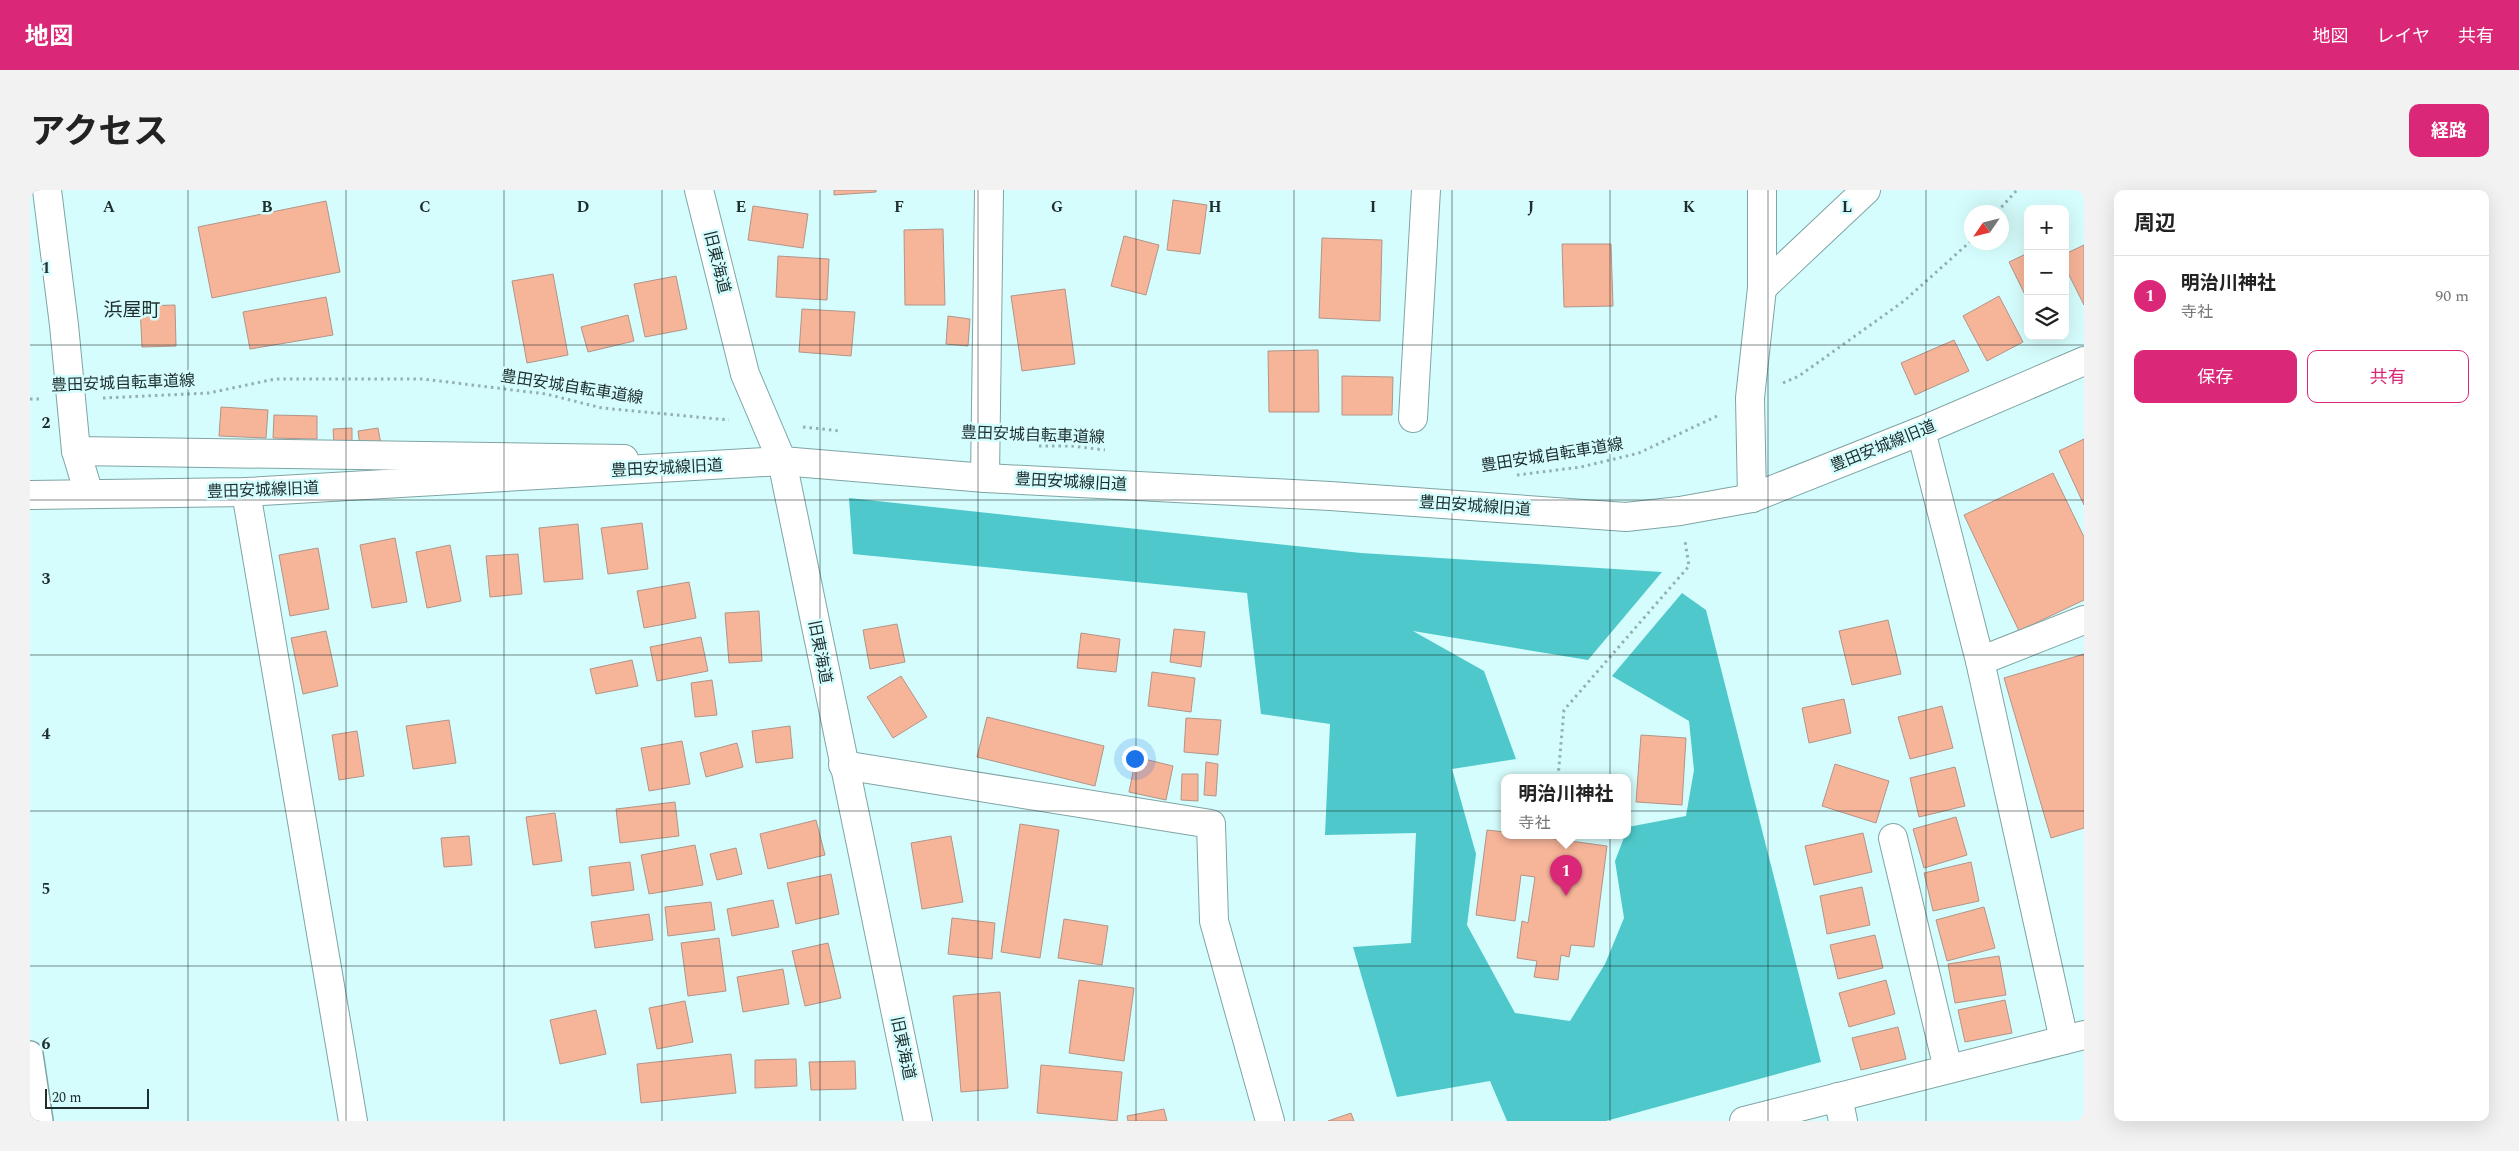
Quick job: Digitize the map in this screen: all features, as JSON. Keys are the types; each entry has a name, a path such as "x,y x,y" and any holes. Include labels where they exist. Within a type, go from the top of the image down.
{"street":[{"path":"47,190 76,451 89,494"},
{"name":"旧東海道","path":"699,190 745,374 782,461 843,765 918,1121"},
{"path":"985,478 989,190"},
{"path":"1413,418 1426,190"},
{"path":"1752,498 1750,398 1762,288 1762,190"},
{"path":"1762,288 1866,190"},
{"name":"豊田安城線旧道","path":"30,495 246,492 782,461 985,478 1330,496 1626,517 1680,511 1752,498 1921,431 2084,361"},
{"path":"1744,1121 1841,1109 1948,1069 2074,1038 1921,431"},
{"path":"76,451 782,461"},
{"path":"246,492 353,1121"},
{"path":"1980,661 2084,620"},
{"path":"843,765 1210,824 1214,921 1270,1121"},
{"path":"1893,838 1948,1069"},
{"path":"30,1054 40,1121"}],"path":[{"path":"2003,205 2017,190"},
{"name":"豊田安城自転車道線","path":"1514,476 1581,467 1639,453 1694,429 1750,398 1798,376 1896,307 1964,247"},
{"name":"豊田安城自転車道線","path":"30,399 71,397 124,399 208,393 275,379 424,379 546,394 602,408 846,432"},
{"name":"豊田安城自転車道線","path":"1032,446 1071,446 1108,450"},
{"path":"1558,774 1564,710 1690,566 1680,511"}],"shaded area":[{"path":"849,498 1361,553 1662,572 1588,660 1413,631 1484,671 1516,759 1452,769 1476,854 1467,925 1515,1013 1570,1021 1605,964 1624,918 1615,861 1623,839 1631,839 1631,826 1686,816 1694,770 1689,721 1612,676 1682,593 1706,610 1821,1062 1606,1121 1507,1121 1490,1081 1397,1097 1353,947 1411,943 1416,833 1325,835 1330,724 1261,714 1247,593 853,554"}],"building":[{"path":"834,190 876,190 876,192 834,195"},
{"path":"1173,200 1207,205 1200,254 1167,250"},
{"path":"326,201 340,272 212,298 198,227"},
{"path":"753,206 808,214 803,248 748,240"},
{"path":"943,229 945,305 905,305 904,230"},
{"path":"1124,236 1159,245 1146,295 1111,286"},
{"path":"1322,238 1382,240 1380,321 1319,318"},
{"path":"1562,244 1611,244 1613,306 1564,307"},
{"path":"2084,245 2084,305 2069,275 2069,252"},
{"path":"2024,255 2024,293 2009,262"},
{"path":"778,256 829,259 827,300 776,297"},
{"path":"553,274 568,355 527,363 512,281"},
{"path":"676,276 687,329 645,337 634,284"},
{"path":"1065,289 1075,364 1022,371 1011,296"},
{"path":"1999,296 2023,342 1987,361 1963,316"},
{"path":"326,297 333,335 250,349 243,312"},
{"path":"175,305 176,346 142,347 140,306"},
{"path":"802,309 855,312 851,356 799,352"},
{"path":"628,315 634,341 588,352 581,327"},
{"path":"948,316 970,319 968,346 946,344"},
{"path":"1954,340 1969,371 1915,395 1901,363"},
{"path":"1318,350 1319,412 1269,412 1268,351"},
{"path":"1342,376 1393,377 1392,415 1342,415"},
{"path":"221,407 268,410 266,438 219,436"},
{"path":"274,415 317,416 317,439 273,438"},
{"path":"352,428 352,444 334,445 333,429"},
{"path":"378,428 381,444 360,446 358,431"},
{"path":"2084,439 2084,505 2059,451"},
{"path":"2053,473 2084,537 2084,600 2019,631 1964,515"},
{"path":"642,523 648,569 608,574 601,528"},
{"path":"578,524 583,579 544,582 539,528"},
{"path":"395,538 407,602 372,608 360,545"},
{"path":"450,545 461,601 427,608 416,552"},
{"path":"318,548 329,609 290,616 279,555"},
{"path":"518,554 522,594 490,597 486,556"},
{"path":"689,582 696,618 644,628 637,591"},
{"path":"759,611 762,661 729,663 725,613"},
{"path":"1888,620 1901,674 1852,685 1839,631"},
{"path":"897,624 905,662 870,669 863,630"},
{"path":"1174,629 1205,632 1201,667 1170,662"},
{"path":"326,631 338,686 303,694 291,638"},
{"path":"1081,633 1120,639 1116,672 1077,668"},
{"path":"701,637 708,671 657,681 650,647"},
{"path":"2084,654 2084,828 2051,838 2004,678"},
{"path":"632,660 638,686 596,694 590,669"},
{"path":"1152,672 1195,678 1191,712 1148,706"},
{"path":"901,676 927,717 893,738 867,697"},
{"path":"712,680 717,715 695,717 691,683"},
{"path":"1844,699 1851,733 1809,743 1802,708"},
{"path":"1942,706 1953,748 1910,759 1898,717"},
{"path":"987,717 1104,746 1095,786 977,757"},
{"path":"1186,718 1221,720 1218,755 1184,752"},
{"path":"449,720 456,763 413,769 406,726"},
{"path":"790,726 793,758 756,763 752,731"},
{"path":"357,731 364,776 339,780 332,735"},
{"path":"1641,735 1686,738 1682,805 1636,802"},
{"path":"682,741 690,784 649,791 641,748"},
{"path":"737,743 743,767 706,777 700,753"},
{"path":"1136,757 1173,766 1166,800 1129,792"},
{"path":"1206,762 1218,764 1216,796 1204,795"},
{"path":"1835,764 1889,781 1876,823 1822,806"},
{"path":"1955,767 1965,806 1919,817 1910,778"},
{"path":"1182,774 1198,774 1198,801 1181,800"},
{"path":"675,802 679,836 620,843 616,809"},
{"path":"555,813 562,861 533,865 526,817"},
{"path":"1956,817 1967,855 1924,868 1913,829"},
{"path":"816,820 825,855 768,869 760,834"},
{"path":"1020,824 1059,830 1040,958 1001,952"},
{"path":"1487,830 1501,832 1501,839 1555,839 1607,846 1594,947 1571,945 1569,957 1561,955 1558,980 1534,977 1537,961 1517,958 1522,921 1528,923 1535,877 1521,875 1515,921 1476,915"},
{"path":"1863,833 1872,872 1814,885 1805,846"},
{"path":"469,836 472,865 444,867 441,838"},
{"path":"951,836 963,902 922,909 911,843"},
{"path":"695,845 703,885 649,894 641,855"},
{"path":"736,848 742,874 717,880 710,854"},
{"path":"630,862 634,890 592,896 589,867"},
{"path":"1971,862 1979,901 1933,911 1924,873"},
{"path":"831,874 839,914 796,924 787,883"},
{"path":"1862,887 1870,925 1827,934 1820,896"},
{"path":"773,900 779,927 732,936 727,909"},
{"path":"711,902 715,930 668,936 665,907"},
{"path":"1984,907 1995,948 1947,961 1936,920"},
{"path":"649,914 653,940 595,948 591,922"},
{"path":"952,918 995,923 992,959 948,954"},
{"path":"1064,919 1108,926 1102,965 1058,958"},
{"path":"1875,935 1883,968 1838,979 1830,945"},
{"path":"719,938 726,991 688,996 681,943"},
{"path":"828,943 841,998 805,1006 792,951"},
{"path":"1999,956 2006,995 1955,1003 1948,964"},
{"path":"783,969 789,1004 743,1012 737,977"},
{"path":"1079,980 1134,988 1124,1061 1069,1053"},
{"path":"1886,980 1895,1014 1849,1027 1839,993"},
{"path":"1000,992 1008,1088 961,1092 953,996"},
{"path":"2005,1000 2012,1033 1965,1042 1958,1010"},
{"path":"685,1001 693,1042 657,1049 649,1008"},
{"path":"596,1010 606,1054 560,1064 550,1020"},
{"path":"1898,1027 1906,1059 1861,1070 1852,1038"},
{"path":"731,1054 736,1093 641,1103 637,1064"},
{"path":"796,1059 797,1086 755,1088 755,1060"},
{"path":"855,1061 856,1089 811,1090 809,1062"},
{"path":"1041,1065 1122,1072 1117,1121 1037,1113"},
{"path":"1164,1109 1167,1121 1128,1121 1127,1116"},
{"path":"1351,1113 1354,1121 1328,1121"}],"place":[{"name":"明治川神社","path":"1566,896"}],"district":[{"name":"浜屋町","path":"132,310"}]}
